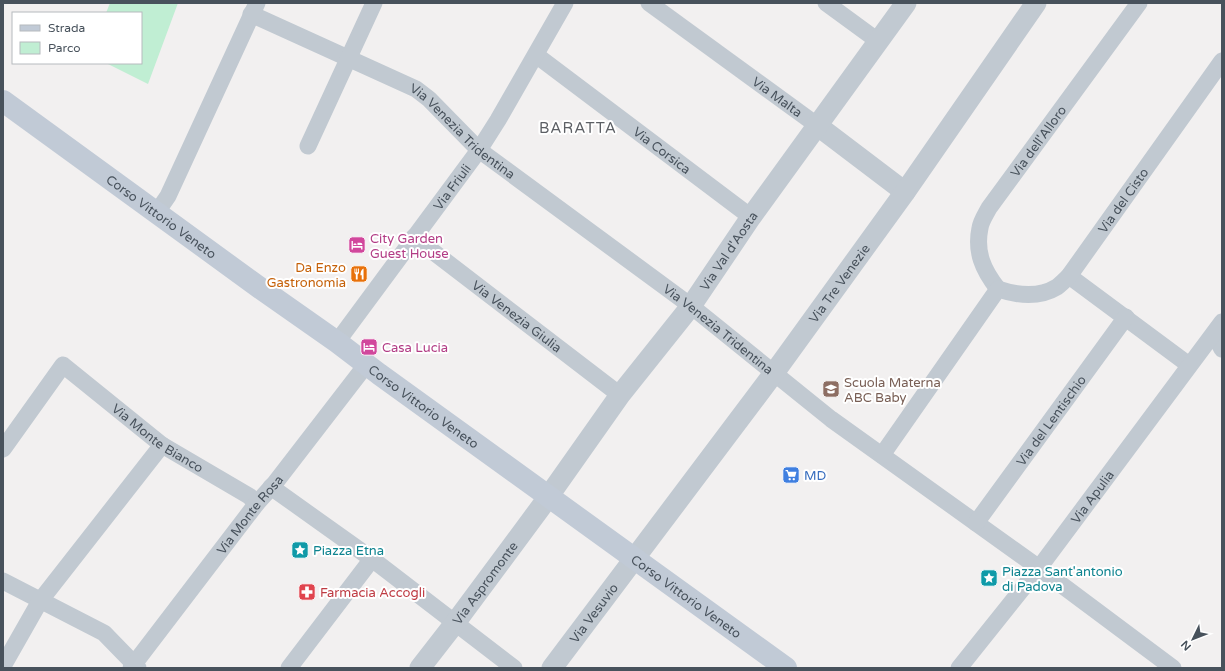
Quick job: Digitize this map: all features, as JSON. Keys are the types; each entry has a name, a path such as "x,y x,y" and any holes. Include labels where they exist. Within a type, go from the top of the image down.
{"main road":[{"name":"Corso Vittorio Veneto","path":"3,101 786,668"}],"street":[{"path":"308,146 374,3"},
{"name":"Via Friuli","path":"337,342 479,150 498,120 565,3"},
{"name":"Via Malta","path":"649,3 818,126 905,192"},
{"path":"826,3 878,41"},
{"name":"Via Val d'Aosta","path":"548,497 620,395 691,306 751,217 906,3"},
{"name":"Via Tre Venezie","path":"634,558 774,373 905,192 1036,3"},
{"name":"Via dell'Alloro","path":"998,289 987,275 981,261 979,246 980,227 986,214 1135,5"},
{"path":"157,212 168,196 254,9"},
{"name":"Via Venezia Tridentina","path":"254,9 348,58 416,89 429,99 479,150 691,306 831,419 1039,568 1173,668"},
{"name":"Via Corsica","path":"536,55 751,217"},
{"name":"Via del Cisto","path":"998,289 1013,294 1033,294 1044,292 1057,287 1069,276 1216,82 1222,61"},
{"name":"Via Venezia Giulia","path":"414,237 620,395"},
{"path":"1069,276 1189,365"},
{"path":"882,455 998,289"},
{"name":"Via del Lentischio","path":"976,523 1126,317"},
{"path":"1218,328 1222,349"},
{"name":"Via Apulia","path":"959,668 1039,568 1218,328"},
{"name":"Via Monte Bianco","path":"3,450 63,365 162,445 248,496 257,503"},
{"name":"Via Monte Rosa","path":"134,667 257,503 366,365"},
{"path":"3,666 40,601 162,445"},
{"path":"271,487 372,559 514,668"},
{"name":"Via Aspromonte","path":"420,668 548,497"},
{"name":"Via Vesuvio","path":"552,668 634,558"},
{"path":"288,668 372,559"},
{"path":"3,581 104,634 134,667"}],"green space":[{"path":"110,3 178,3 148,84 108,64 142,64 142,12 106,12"}],"place":[{"name":"City Garden Guest House","path":"357,245"},
{"name":"Da Enzo Gastronomia","path":"359,274"},
{"name":"Casa Lucia","path":"369,347"},
{"name":"Scuola Materna ABC Baby","path":"831,389"},
{"name":"MD","path":"791,475"},
{"name":"Piazza Etna","path":"300,550"},
{"name":"Piazza Sant'antonio di Padova","path":"989,578"},
{"name":"Farmacia Accogli","path":"307,592"}],"district":[{"name":"BARATTA","path":"578,128"}]}
